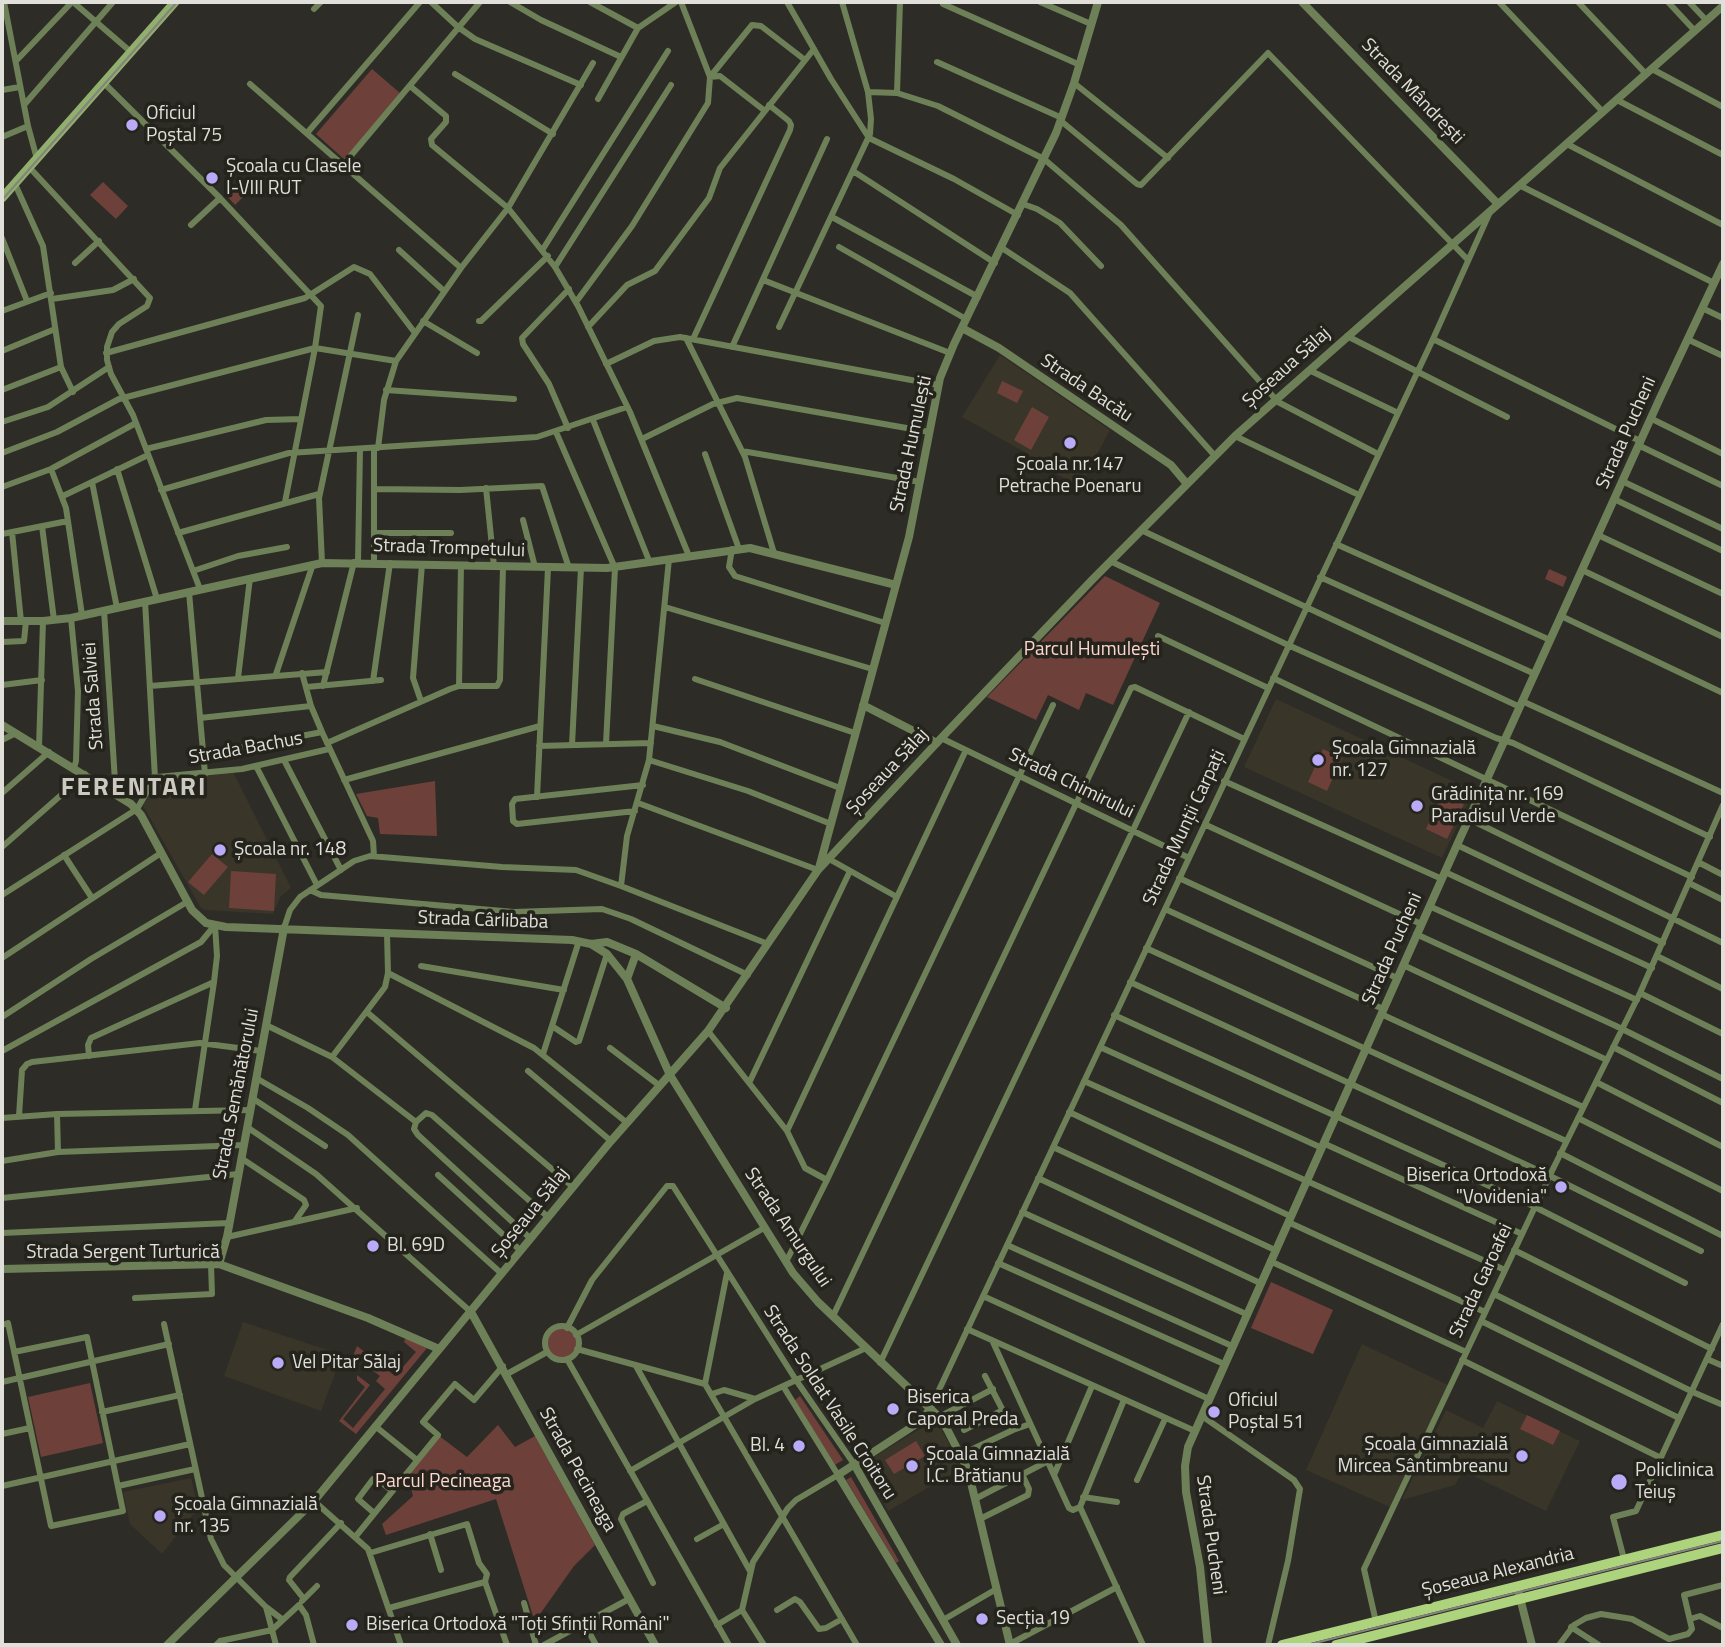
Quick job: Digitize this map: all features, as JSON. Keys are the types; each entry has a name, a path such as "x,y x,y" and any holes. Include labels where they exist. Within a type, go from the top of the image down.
{"main road":[{"path":"2,198 176,2"},
{"name":"Șoseaua Alexandria","path":"1282,1645 1723,1535"},
{"name":"Șoseaua Alexandria","path":"1336,1645 1377,1640 1723,1548"}],"street":[{"path":"4,2 37,159"},
{"path":"16,61 73,2 131,52"},
{"path":"24,104 113,2"},
{"path":"314,9 321,2"},
{"path":"307,133 420,2"},
{"path":"431,2 458,27 483,43 581,85"},
{"path":"343,165 481,2"},
{"path":"511,2 541,20 621,57"},
{"path":"590,2 638,28"},
{"path":"576,302 632,226 703,113 709,99 711,80 676,2 638,28 598,99"},
{"path":"787,2 869,138 954,179 1018,215"},
{"path":"779,327 869,138 872,125 868,92 842,2"},
{"path":"897,93 900,2"},
{"path":"1040,2 1091,24"},
{"name":"Strada Humulești","path":"818,870 909,537 938,385 966,319 1018,215 1061,120 1098,2"},
{"name":"Strada Mândrești","path":"1303,2 1499,204"},
{"path":"1499,2 1603,112"},
{"path":"1578,2 1649,72 1723,107"},
{"path":"1668,2 1695,31"},
{"path":"1689,2 1707,21"},
{"path":"943,4 1080,65"},
{"name":"Șoseaua Sălaj","path":"167,1645 314,1501 626,1122 708,1031 818,870 939,740 1110,561 1236,436 1723,6"},
{"path":"711,80 752,25 761,26 805,60"},
{"path":"588,327 627,285 655,271 709,198 720,168 814,49"},
{"path":"543,249 668,51"},
{"path":"937,62 1061,120 1141,185 1244,76 1266,54 1270,54 1468,260"},
{"path":"374,562 376,448 386,390 396,361 444,291 508,208 593,63"},
{"path":"455,74 553,134"},
{"path":"689,338 791,125 789,121 720,76 711,80"},
{"path":"104,83 220,198 312,295 321,309 285,502"},
{"path":"1074,83 1168,158"},
{"path":"250,84 461,268"},
{"path":"555,267 671,85"},
{"path":"410,86 446,116 446,122 431,139 432,145 508,208 543,249 569,289 628,407 688,556"},
{"path":"2,90 20,87"},
{"path":"868,92 897,93 959,115 1044,159 1121,225 1275,400 1378,454"},
{"path":"1617,100 1723,155"},
{"path":"2,137 28,126"},
{"path":"732,347 827,139"},
{"path":"1567,144 1723,225"},
{"path":"30,168 149,296 147,306 115,328 109,336 106,353 109,367 136,424 200,589"},
{"path":"853,171 995,263"},
{"path":"15,184 43,246 61,367 73,392"},
{"path":"1521,186 1714,284"},
{"path":"191,225 220,198"},
{"path":"1023,204 1060,223 1101,266"},
{"name":"Strada Munții Carpați","path":"930,1409 1433,339 1490,212"},
{"path":"832,217 978,297"},
{"path":"2,238 27,301"},
{"path":"75,263 99,241"},
{"path":"839,247 966,319"},
{"path":"1002,248 1070,293 1215,456"},
{"path":"399,250 444,291"},
{"path":"479,321 548,256"},
{"path":"106,353 312,295 348,268 358,267 370,274 415,333"},
{"name":"Strada Pucheni","path":"1208,1645 1200,1567 1185,1482 1186,1454 1416,934 1650,418 1723,268"},
{"path":"2,312 27,301 51,296 113,290 134,279"},
{"path":"763,280 950,354"},
{"path":"568,428 549,384 523,344 522,338 569,289"},
{"path":"1702,308 1723,318"},
{"path":"276,674 318,564 319,494 358,315"},
{"path":"424,321 477,353"},
{"name":"Strada Bacău","path":"962,328 999,348 1171,466 1187,484"},
{"path":"2,351 55,329"},
{"path":"1347,336 1507,417"},
{"path":"606,364 654,341 667,337 689,338 938,385"},
{"path":"689,338 743,451 774,553"},
{"path":"1433,339 1723,486"},
{"path":"1687,339 1723,356"},
{"path":"2,453 41,439 124,397 315,348 396,361"},
{"path":"2,390 61,367"},
{"path":"2,422 48,407 109,367"},
{"path":"1309,370 1398,413"},
{"path":"386,390 514,399"},
{"path":"642,439 718,402 737,398 751,398 929,432"},
{"path":"161,490 294,452 520,439 556,432 628,407"},
{"path":"1650,418 1723,454"},
{"path":"63,496 147,452 266,420 301,419"},
{"path":"593,420 650,563"},
{"path":"2,487 51,469 136,424"},
{"path":"556,432 615,568 606,744"},
{"path":"1236,436 1359,495"},
{"path":"323,686 356,562 360,449"},
{"path":"743,451 920,482"},
{"path":"705,454 735,549 730,569 738,578 886,623"},
{"path":"51,469 63,496 82,615"},
{"path":"117,469 157,598"},
{"path":"1622,481 1723,529"},
{"path":"92,482 117,608"},
{"path":"374,489 542,486 569,568"},
{"path":"486,488 494,566"},
{"path":"178,533 319,494"},
{"path":"1614,499 1723,551"},
{"path":"523,520 535,567"},
{"path":"2,534 68,521"},
{"path":"42,526 54,620"},
{"path":"1141,530 1306,609 1723,793"},
{"path":"2,642 24,641 24,621 12,532"},
{"path":"374,533 451,533"},
{"path":"1598,535 1723,594"},
{"path":"1336,544 1550,640"},
{"path":"193,571 239,556 287,547"},
{"name":"Strada Trompetului","path":"2,621 71,618 318,564 356,562 615,568 735,549 774,553 896,585"},
{"path":"621,886 627,836 649,760 669,559"},
{"path":"1110,561 1288,645 1504,740 1710,836"},
{"path":"307,687 377,681 390,563"},
{"path":"421,701 413,678 422,564"},
{"path":"461,565 460,686 492,687 498,685 500,680 503,567"},
{"path":"537,797 548,568"},
{"path":"572,745 581,569"},
{"path":"1582,570 1723,637"},
{"path":"1320,577 1535,674"},
{"path":"238,678 250,578"},
{"path":"189,592 205,774"},
{"path":"2,895 137,809 155,778 145,601"},
{"path":"665,607 872,669"},
{"name":"Strada Salviei","path":"104,610 115,780"},
{"path":"1561,617 1723,693"},
{"path":"71,618 78,691 74,768"},
{"path":"39,747 43,621"},
{"path":"1158,636 1268,688"},
{"path":"150,686 327,671"},
{"path":"302,673 311,706 373,841 374,856"},
{"path":"1273,678 1487,779 1690,880 1723,900"},
{"path":"695,679 855,733"},
{"path":"2,685 42,680"},
{"name":"Strada Bachus","path":"103,785 115,780 205,774 284,760 328,746 421,701 460,686"},
{"path":"833,1316 1133,687 1244,739"},
{"name":"Strada Chimirului","path":"863,705 966,750 1189,858"},
{"path":"786,1262 1053,705"},
{"path":"200,718 311,706"},
{"path":"880,1363 1189,712"},
{"path":"2,725 113,791 137,809 198,918 218,926"},
{"path":"344,780 540,726"},
{"path":"653,726 720,743 840,788"},
{"path":"203,755 322,732"},
{"path":"2,740 16,733"},
{"path":"539,746 651,743"},
{"path":"787,1131 966,750"},
{"path":"2,793 48,752"},
{"path":"284,760 341,870"},
{"path":"649,760 732,785 831,824 834,834 839,838 852,835"},
{"path":"256,766 317,885"},
{"path":"2,847 85,774"},
{"path":"113,791 125,781"},
{"path":"1224,781 1652,968"},
{"path":"643,785 513,801 514,823 637,807 818,870"},
{"name":"Strada Garoafei","path":"1376,1622 1364,1569 1560,1153 1639,996 1723,805"},
{"path":"1469,819 1723,943"},
{"path":"1204,824 1421,924"},
{"path":"1715,825 1722,829"},
{"path":"1457,845 1663,943"},
{"path":"2,958 161,853"},
{"path":"64,855 92,898"},
{"path":"284,928 292,906 310,890 361,857 374,856 502,867 566,869 585,873 768,944"},
{"path":"829,859 897,897"},
{"path":"1698,862 1723,875"},
{"path":"750,1082 850,872"},
{"path":"1179,878 1397,978"},
{"path":"310,890 321,895 514,912 602,909 631,919 748,975"},
{"path":"2,1017 91,959 187,902"},
{"path":"1429,906 1723,1034"},
{"path":"1165,909 1583,1107"},
{"path":"195,1110 214,982 218,926"},
{"path":"2,1051 201,942 218,926"},
{"name":"Strada Cârlibaba","path":"218,926 579,941 591,944 600,941 612,943 636,954 726,1008"},
{"name":"Strada Semănătorului","path":"215,1264 227,1237 284,928"},
{"path":"332,1057 386,987 387,933"},
{"path":"1416,934 1723,1079"},
{"path":"543,1054 579,941"},
{"name":"Strada Amurgului","path":"591,944 607,954 627,979 670,1075 786,1262 805,1288 939,1417 962,1454 1010,1645"},
{"path":"1146,948 1566,1141"},
{"path":"552,1026 576,1042 579,1041 607,954"},
{"path":"627,979 636,954"},
{"path":"1657,956 1723,989"},
{"path":"1403,965 1607,1059"},
{"path":"421,966 564,990"},
{"path":"388,973 543,1054 626,1122"},
{"path":"89,1056 88,1045 91,1038 214,982"},
{"path":"1130,982 1550,1175 1701,1251"},
{"path":"368,1013 572,1187"},
{"path":"1115,1015 1535,1207 1685,1283"},
{"path":"266,1025 332,1057 416,1122"},
{"path":"708,1031 787,1131 805,1168 827,1180"},
{"path":"19,1116 22,1073 27,1063 205,1043 261,1051"},
{"path":"1100,1047 1522,1234"},
{"path":"610,1048 660,1086"},
{"path":"1613,1048 1723,1103"},
{"path":"528,1071 611,1140"},
{"path":"256,1077 348,1135 502,1273"},
{"path":"1084,1081 1505,1270"},
{"path":"1595,1082 1723,1147"},
{"path":"252,1098 325,1146"},
{"path":"2,1118 57,1114 250,1110"},
{"path":"1069,1112 1485,1312"},
{"path":"531,1239 418,1135 414,1129 416,1122 426,1113 432,1115 548,1217"},
{"path":"57,1114 58,1152"},
{"path":"1578,1118 1723,1191"},
{"path":"247,1127 317,1174 471,1312"},
{"path":"2,1161 58,1152 244,1145"},
{"path":"1053,1147 1275,1250"},
{"path":"1560,1153 1723,1236"},
{"path":"242,1158 304,1200 306,1205 295,1221"},
{"path":"2,1198 238,1174"},
{"path":"438,1175 521,1251"},
{"path":"1038,1178 1260,1283"},
{"name":"Strada Soldat Vasile Croitoru","path":"567,1328 592,1280 667,1186 675,1187 796,1380 854,1464 957,1645"},
{"path":"227,1237 357,1208"},
{"path":"1022,1212 1246,1314"},
{"path":"2,1233 229,1223"},
{"path":"576,1335 764,1228"},
{"path":"1007,1245 1232,1346"},
{"path":"1514,1250 1712,1349"},
{"path":"1270,1261 1466,1352"},
{"path":"998,1263 1224,1364"},
{"path":"135,1298 211,1295 215,1264"},
{"name":"Strada Sergent Turturică","path":"2,1269 215,1264 368,1318 424,1340 439,1349"},
{"path":"705,1384 727,1273"},
{"path":"1494,1294 1723,1405"},
{"path":"983,1296 1209,1399"},
{"name":"Strada Pecineaga","path":"471,1312 655,1645"},
{"path":"1481,1321 1679,1418"},
{"path":"2,1325 8,1324 51,1526 123,1511 87,1337 14,1352"},
{"path":"164,1324 214,1548 224,1565 283,1620"},
{"path":"1624,1559 1613,1517 1636,1511 1721,1334 1723,1324"},
{"path":"557,1327 567,1328 576,1335 577,1349 567,1359 556,1359 547,1352 545,1342 548,1333 557,1327"},
{"path":"967,1329 1195,1432"},
{"path":"992,1340 1069,1508 1073,1510 1080,1507"},
{"path":"2,1382 169,1345"},
{"path":"577,1349 705,1384 857,1645"},
{"path":"630,1471 755,1399 866,1349"},
{"path":"356,1536 438,1435 423,1422 455,1384 474,1400 505,1370 547,1352"},
{"path":"567,1359 729,1645"},
{"path":"1707,1359 1723,1366"},
{"path":"1462,1360 1661,1458"},
{"path":"636,1366 750,1570"},
{"path":"985,1376 1013,1430"},
{"name":"Strada Soldat Vasile Croitoru","path":"783,1386 939,1641"},
{"path":"1054,1475 1092,1386"},
{"path":"939,1417 993,1389"},
{"path":"712,1394 724,1390 755,1399"},
{"path":"102,1412 180,1395"},
{"path":"1124,1400 1080,1507 1143,1645"},
{"path":"764,1645 742,1610 750,1570 758,1552 782,1516 796,1500 921,1421 930,1409"},
{"path":"964,1430 1003,1410"},
{"path":"1202,1416 1294,1480 1300,1489 1288,1561 1268,1645"},
{"path":"1137,1480 1165,1419"},
{"path":"962,1454 1030,1424"},
{"path":"375,1426 417,1460"},
{"path":"2,1434 30,1428"},
{"path":"2,1486 190,1444"},
{"path":"975,1499 1048,1461"},
{"path":"118,1486 195,1469"},
{"path":"980,1519 1028,1495 1029,1489 1022,1474"},
{"path":"374,1513 358,1499 373,1479 377,1479 392,1491"},
{"path":"1083,1497 1117,1502"},
{"path":"314,1501 356,1536 370,1553 401,1645"},
{"path":"647,1501 623,1514 621,1519 653,1583"},
{"path":"314,1645 302,1602 289,1578 341,1523"},
{"path":"370,1553 467,1524 479,1563 487,1574 485,1582 508,1645"},
{"path":"697,1539 724,1524"},
{"path":"430,1534 441,1570"},
{"path":"895,1569 909,1561"},
{"path":"389,1608 485,1582"},
{"path":"1669,1639 1690,1632 1684,1595 1723,1585"},
{"path":"1517,1586 1532,1645"},
{"path":"216,1645 220,1641 272,1630 317,1587"},
{"path":"1010,1645 1117,1587"},
{"path":"943,1620 993,1591"},
{"path":"544,1645 629,1599"},
{"path":"777,1610 795,1599 819,1629 842,1619"},
{"path":"524,1603 536,1645"},
{"path":"266,1607 276,1645"},
{"path":"718,1625 742,1610"},
{"path":"1559,1645 1571,1627 1593,1615 1616,1615 1640,1623 1678,1645"},
{"path":"1690,1619 1700,1616 1723,1628"},
{"path":"584,1623 596,1645"},
{"path":"1571,1627 1599,1645"},
{"path":"939,1641 948,1630"}],"shaded area":[{"path":"1000,355 1110,430 1080,487 962,417"},
{"path":"1276,699 1474,791 1442,858 1244,767"},
{"name":"Școala nr. 148","path":"233,772 291,888 281,896 273,914 201,908 142,804 157,778"},
{"path":"243,1322 342,1355 321,1411 224,1376"},
{"path":"1362,1344 1448,1385 1390,1507 1306,1470"},
{"name":"Școala Gimnazială Mircea Sântimbreanu","path":"1497,1401 1580,1441 1546,1511 1463,1471 1455,1485 1402,1500 1446,1410 1483,1428"},
{"name":"Școala Gimnazială I.C. Brătianu","path":"933,1421 938,1423 962,1468 888,1511 862,1464"},
{"name":"Școala Gimnazială nr. 135","path":"191,1478 198,1508 162,1554 130,1524 123,1492"}],"green space":[{"path":"372,69 400,93 345,160 316,134"},
{"path":"103,182 128,206 116,219 90,195"},
{"path":"237,185 246,194 235,205 226,195"},
{"path":"1002,381 1023,391 1017,403 997,393"},
{"path":"1032,407 1049,417 1031,450 1014,440"},
{"path":"1549,569 1567,577 1563,587 1545,579"},
{"name":"Parcul Humulești","path":"1105,576 1160,603 1113,705 1086,693 1079,710 1048,695 1036,720 987,697"},
{"path":"1323,749 1342,758 1327,791 1308,782"},
{"path":"435,781 437,836 380,834 378,818 367,816 356,794"},
{"path":"1442,794 1464,804 1447,839 1426,829"},
{"path":"212,854 228,867 204,895 188,882"},
{"path":"231,871 276,874 274,911 229,908"},
{"path":"1271,1282 1333,1310 1313,1354 1251,1328"},
{"path":"562,1328 573,1332 577,1343 573,1354 562,1358 551,1354 547,1343 551,1332"},
{"path":"406,1336 427,1348 356,1434 339,1421 365,1387 357,1380 357,1375 370,1385 343,1419 353,1428 385,1389 376,1381 380,1376 353,1356 357,1346 395,1376 416,1352 404,1342"},
{"path":"90,1383 103,1443 41,1457 28,1397"},
{"path":"800,1396 843,1460 835,1465 794,1401"},
{"path":"1527,1415 1560,1431 1553,1445 1520,1429"},
{"name":"Parcul Pecineaga","path":"498,1425 515,1447 535,1436 595,1545 574,1566 540,1614 533,1616 496,1499 386,1535 382,1524 413,1496 407,1472 438,1435 467,1457"},
{"path":"916,1441 925,1456 894,1474 885,1460"},
{"path":"851,1477 899,1561 896,1563 846,1480"}],"tram line":[{"path":"2,200 177,2"},
{"path":"1307,1645 1723,1541"}],"place":[{"name":"Oficiul Poștal 75","path":"132,125"},
{"name":"Școala cu Clasele I-VIII RUT","path":"212,178"},
{"name":"Școala nr.147 Petrache Poenaru","path":"1070,443"},
{"name":"Școala Gimnazială nr. 127","path":"1318,760"},
{"name":"Grădinița nr. 169 Paradisul Verde","path":"1417,806"},
{"name":"Școala nr. 148","path":"220,850"},
{"name":"Biserica Ortodoxă \"Vovidenia\"","path":"1561,1187"},
{"name":"Bl. 69D","path":"373,1246"},
{"name":"Vel Pitar Sălaj","path":"278,1363"},
{"name":"Biserica Caporal Preda","path":"893,1409"},
{"name":"Oficiul Poștal 51","path":"1214,1412"},
{"name":"Bl. 4","path":"799,1446"},
{"name":"Școala Gimnazială Mircea Sântimbreanu","path":"1522,1456"},
{"name":"Școala Gimnazială I.C. Brătianu","path":"912,1466"},
{"name":"Policlinica Teiuș","path":"1619,1482"},
{"name":"Școala Gimnazială nr. 135","path":"160,1516"},
{"name":"Secția 19","path":"982,1619"},
{"name":"Biserica Ortodoxă \"Toți Sfinții Români\"","path":"352,1625"}],"district":[{"name":"FERENTARI","path":"134,789"}]}
